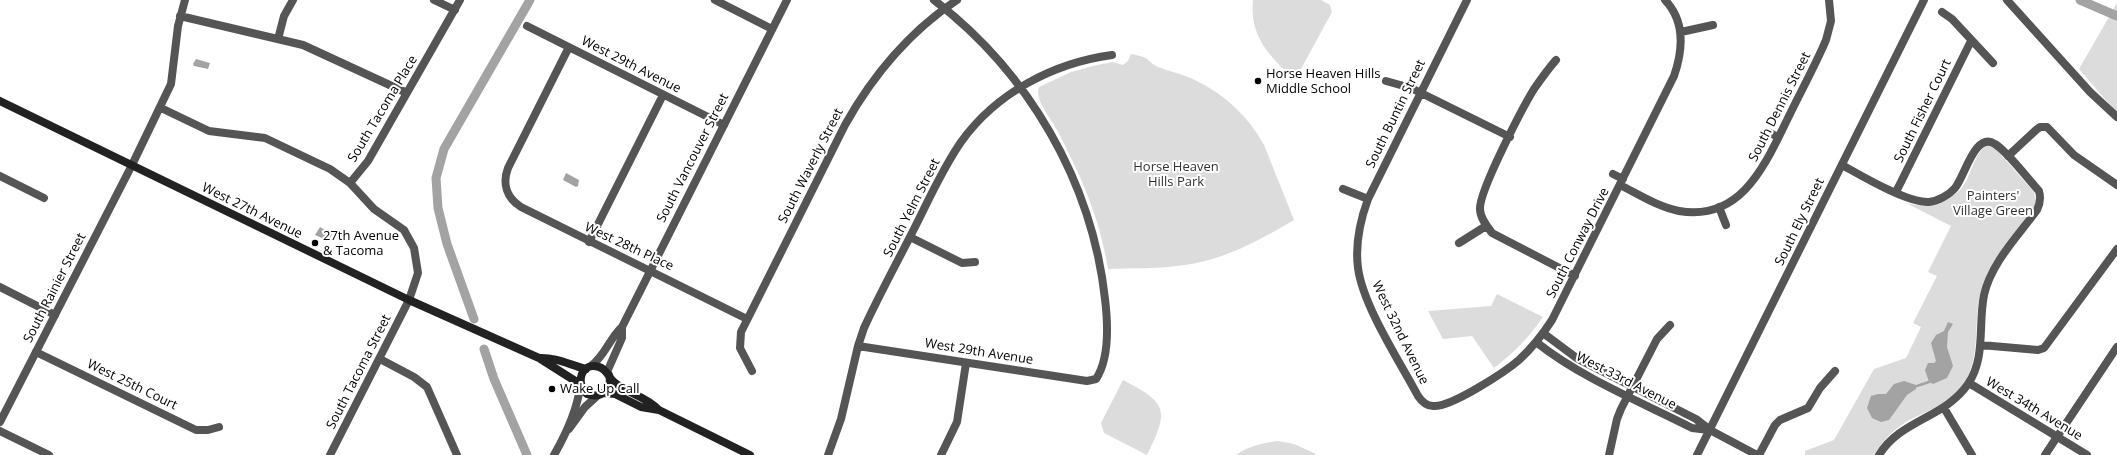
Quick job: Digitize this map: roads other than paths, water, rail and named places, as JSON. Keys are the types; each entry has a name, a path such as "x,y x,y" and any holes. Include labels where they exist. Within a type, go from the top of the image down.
{"main road":[{"name":"West 27th Avenue","path":"0,101 409,300 539,358 580,385 587,394 616,394 641,407 659,410 750,455"},
{"name":"West 27th Avenue","path":"539,358 551,358 572,366 588,368 601,367 616,383 649,400 659,410"},
{"path":"580,385 580,377 588,368"},
{"path":"601,395 609,386 608,374"}],"street":[{"name":"South Rainier Street","path":"0,422 161,108 171,84 174,71 180,16 185,0"},
{"path":"278,39 284,16 293,0"},
{"path":"434,0 455,10"},
{"name":"South Tacoma Place","path":"350,183 365,166 460,0"},
{"path":"715,0 772,29"},
{"name":"South Vancouver Street","path":"588,368 600,358 613,335 622,327 787,0"},
{"path":"934,0 945,8 986,47 1021,88"},
{"name":"South Waverly Street","path":"752,371 740,348 742,332 747,319 845,125 864,92 903,44 945,8 957,0"},
{"name":"South Buntin Street","path":"1358,243 1359,227 1368,199 1467,0"},
{"path":"1665,0 1674,13 1681,32 1713,25"},
{"name":"South Dennis Street","path":"1720,207 1737,198 1755,180 1778,137 1826,40 1831,21 1829,0"},
{"name":"South Ely Street","path":"1697,455 1924,0"},
{"path":"2007,0 2090,92 2117,118"},
{"path":"1942,12 1952,19 1993,63"},
{"path":"180,16 312,48 407,94"},
{"name":"West 29th Avenue","path":"527,26 724,125"},
{"name":"South Conway Drive","path":"1427,405 1438,406 1444,404 1489,381 1516,362 1543,333 1575,276 1674,76 1680,54 1681,32"},
{"name":"South Fisher Court","path":"1896,192 1972,41"},
{"name":"West 28th Place","path":"569,47 508,168 505,180 507,191 514,203 589,242 650,270 747,319"},
{"name":"South Yelm Street","path":"828,455 847,400 858,346 867,322 942,175 961,142 987,113 1021,88 1069,64 1112,55"},
{"path":"1556,60 1533,91 1481,197 1480,209 1486,226 1501,239 1575,276"},
{"path":"1386,82 1421,92 1510,137"},
{"name":"West 29th Avenue","path":"858,346 1080,380 1096,379 1103,362 1107,327 1102,275 1093,234 1081,199 1062,154 1039,114 1021,88"},
{"path":"589,242 663,95"},
{"path":"161,108 209,131 265,138 330,169 350,183 374,209 396,224 410,240 417,256 418,273 409,300"},
{"path":"2008,156 2040,127 2047,127 2074,155 2117,185"},
{"path":"1770,133 1778,137"},
{"path":"1842,165 1917,201 1937,200 1949,194 1955,188 1977,146 1983,141 1994,142 2039,191 2039,206 1991,275 1984,295 1981,345 1975,370 1969,383 1963,392 1944,408 1900,431 1892,438 1879,455"},
{"path":"1613,174 1621,182 1656,203 1679,211 1698,211 1720,207 1726,225"},
{"path":"0,176 44,198"},
{"path":"1343,189 1368,199"},
{"path":"1459,243 1486,226"},
{"path":"910,237 962,263 975,262"},
{"name":"West 32nd Avenue","path":"1358,243 1358,269 1365,295 1418,396 1427,405"},
{"path":"1981,345 2038,350 2044,348 2117,249"},
{"path":"0,287 55,315"},
{"name":"South Tacoma Street","path":"330,455 409,300"},
{"path":"1609,455 1617,419 1657,339 1670,325"},
{"name":"South Vancouver Street","path":"608,374 622,338 622,327"},
{"name":"West 33rd Avenue","path":"1543,333 1578,359 1696,418 1710,430 1758,455"},
{"name":"West 33rd Avenue","path":"1536,342 1571,367 1628,396 1692,428 1710,430"},
{"path":"2045,455 2117,347"},
{"name":"West 25th Court","path":"36,352 196,430 208,430 219,426"},
{"path":"380,359 414,377 427,387 457,455"},
{"path":"941,455 956,422 966,363"},
{"path":"1758,455 1775,425 1780,420 1808,408 1820,388 1835,371"},
{"name":"West 34th Avenue","path":"1969,383 2057,435 2087,455"},
{"path":"554,455 566,433 579,400 580,385"},
{"path":"566,433 586,408 601,395"},
{"path":"1944,408 1972,455"},
{"path":"0,431 50,455"}],"waterway":[{"path":"474,319 447,244 438,208 436,178 444,149 530,0"},
{"path":"2080,0 2117,16"},
{"path":"484,349 494,379 527,455"},
{"path":"1917,386 1929,382"}],"place":[{"name":"Horse Heaven Hills Middle School","path":"1258,81"},
{"name":"27th Avenue & Tacoma","path":"315,243"},
{"name":"Wake Up Call","path":"552,389"}],"park label":[{"name":"Horse Heaven Hills Park","path":"1176,174"},
{"name":"Painters' Village Green","path":"1993,204"}]}
